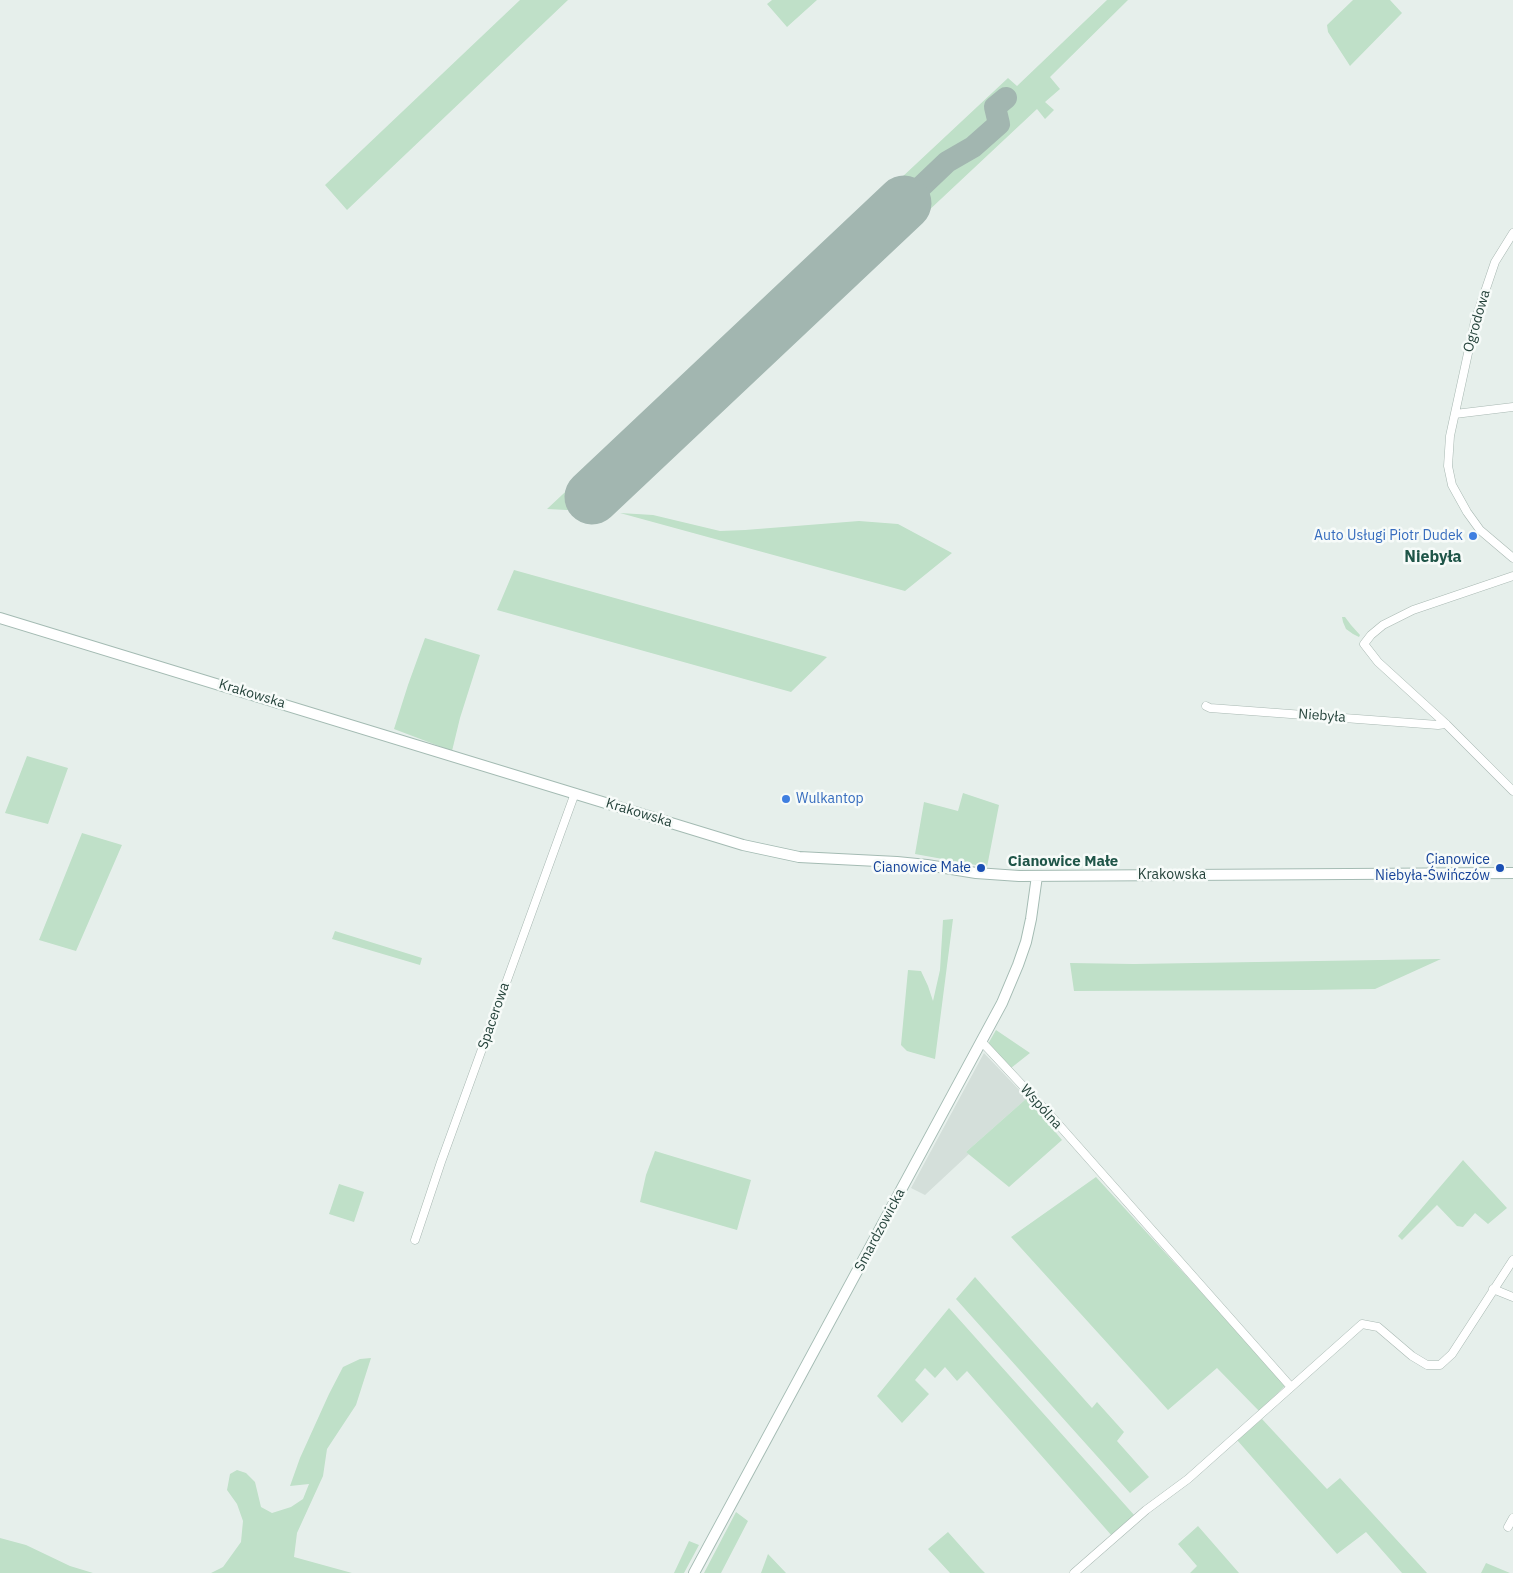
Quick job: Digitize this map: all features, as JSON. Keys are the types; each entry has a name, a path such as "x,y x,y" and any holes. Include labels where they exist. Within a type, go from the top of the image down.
{"main road":[{"name":"Krakowska","path":"0,618 744,845 799,857 898,862 986,874 1037,876 1513,873"},
{"name":"Smardzowicka","path":"694,1573 1002,1003 1018,965 1030,922 1037,876"}],"street":[{"name":"Ogrodowa","path":"1513,234 1495,262 1475,322 1450,436 1448,466 1452,485 1467,512 1480,530 1513,558"},
{"path":"1455,414 1513,407"},
{"path":"1513,576 1413,610 1383,625 1371,634 1364,644 1378,662 1442,725 1513,790"},
{"name":"Niebyła","path":"1206,706 1210,708 1442,725"},
{"name":"Spacerowa","path":"415,1240 441,1162 575,793"},
{"name":"Wspólna","path":"981,1041 1051,1116 1291,1387"},
{"path":"1074,1573 1146,1510 1190,1476 1362,1324 1378,1327 1412,1356 1427,1364 1440,1365 1452,1354 1513,1260"},
{"path":"1493,1289 1513,1296"},
{"path":"1508,1527 1513,1518"}],"shaded area":[{"path":"984,1053 1027,1098 966,1152 969,1154 925,1195 911,1188"}],"green space":[{"path":"520,0 568,0 347,210 325,185"},
{"path":"772,0 817,0 787,27 767,4"},
{"path":"1107,0 1128,0 1050,77 1060,89 1045,102 1054,110 1045,119 1037,109 607,512 547,509 1008,78 1017,86"},
{"path":"1353,0 1390,0 1402,13 1350,66 1328,32 1327,25"},
{"path":"620,513 653,515 720,531 859,521 898,524 952,553 905,591"},
{"path":"514,570 827,657 791,692 497,610"},
{"path":"1342,617 1345,617 1360,635 1359,637 1346,629"},
{"path":"425,638 480,655 460,718 452,751 394,729"},
{"path":"27,756 68,768 48,824 5,813"},
{"path":"963,793 999,805 987,867 915,854 924,802 958,811"},
{"path":"82,833 122,845 76,951 39,940"},
{"path":"953,919 935,1059 907,1051 901,1045 908,970 921,971 933,1001 940,970 943,920"},
{"path":"335,931 422,958 420,965 332,939"},
{"path":"1441,959 1375,989 1306,990 1074,991 1070,963 1134,964"},
{"path":"996,1030 1030,1053 1011,1068 988,1044"},
{"path":"1027,1098 1062,1140 1009,1187 966,1152"},
{"path":"655,1151 751,1180 737,1230 640,1202 646,1175"},
{"path":"1463,1160 1507,1208 1488,1224 1475,1213 1463,1227 1457,1226 1437,1205 1402,1240 1398,1236"},
{"path":"1096,1177 1286,1385 1259,1411 1217,1368 1168,1410 1011,1237"},
{"path":"339,1184 364,1192 354,1222 329,1214"},
{"path":"975,1277 1092,1408 1097,1402 1124,1432 1117,1441 1149,1477 1130,1493 956,1299"},
{"path":"949,1308 1135,1516 1112,1536 967,1371 957,1381 945,1367 935,1378 925,1368 915,1380 929,1394 902,1423 877,1396"},
{"path":"371,1358 356,1405 327,1449 323,1476 297,1533 294,1557 352,1573 211,1573 223,1567 241,1542 243,1521 237,1504 227,1490 230,1474 237,1470 246,1473 255,1482 261,1507 272,1513 291,1507 303,1499 309,1484 290,1486 300,1458 329,1394 343,1367 360,1359"},
{"path":"1262,1419 1327,1489 1340,1478 1427,1573 1402,1573 1366,1532 1337,1554 1237,1440"},
{"path":"736,1512 748,1521 721,1573 704,1573"},
{"path":"1198,1526 1239,1573 1190,1573 1197,1566 1178,1544"},
{"path":"948,1532 985,1573 950,1573 928,1549"},
{"path":"0,1538 26,1545 70,1566 93,1573 0,1573"},
{"path":"689,1541 699,1545 684,1573 674,1573"},
{"path":"768,1554 786,1573 761,1573"},
{"path":"1486,1563 1510,1573 1481,1573"}],"taxiway":[{"path":"904,203 947,162 973,147 999,124 995,107 1006,98"}],"runway":[{"path":"592,497 904,203"}],"place":[{"name":"Auto Usługi Piotr Dudek","path":"1473,536"},
{"name":"Wulkantop","path":"786,799"},
{"name":"Cianowice Małe","path":"981,868"},
{"name":"Cianowice Niebyła-Świńczów","path":"1500,868"}],"district":[{"name":"Niebyła","path":"1433,557"},
{"name":"Cianowice Małe","path":"1063,862"}]}
